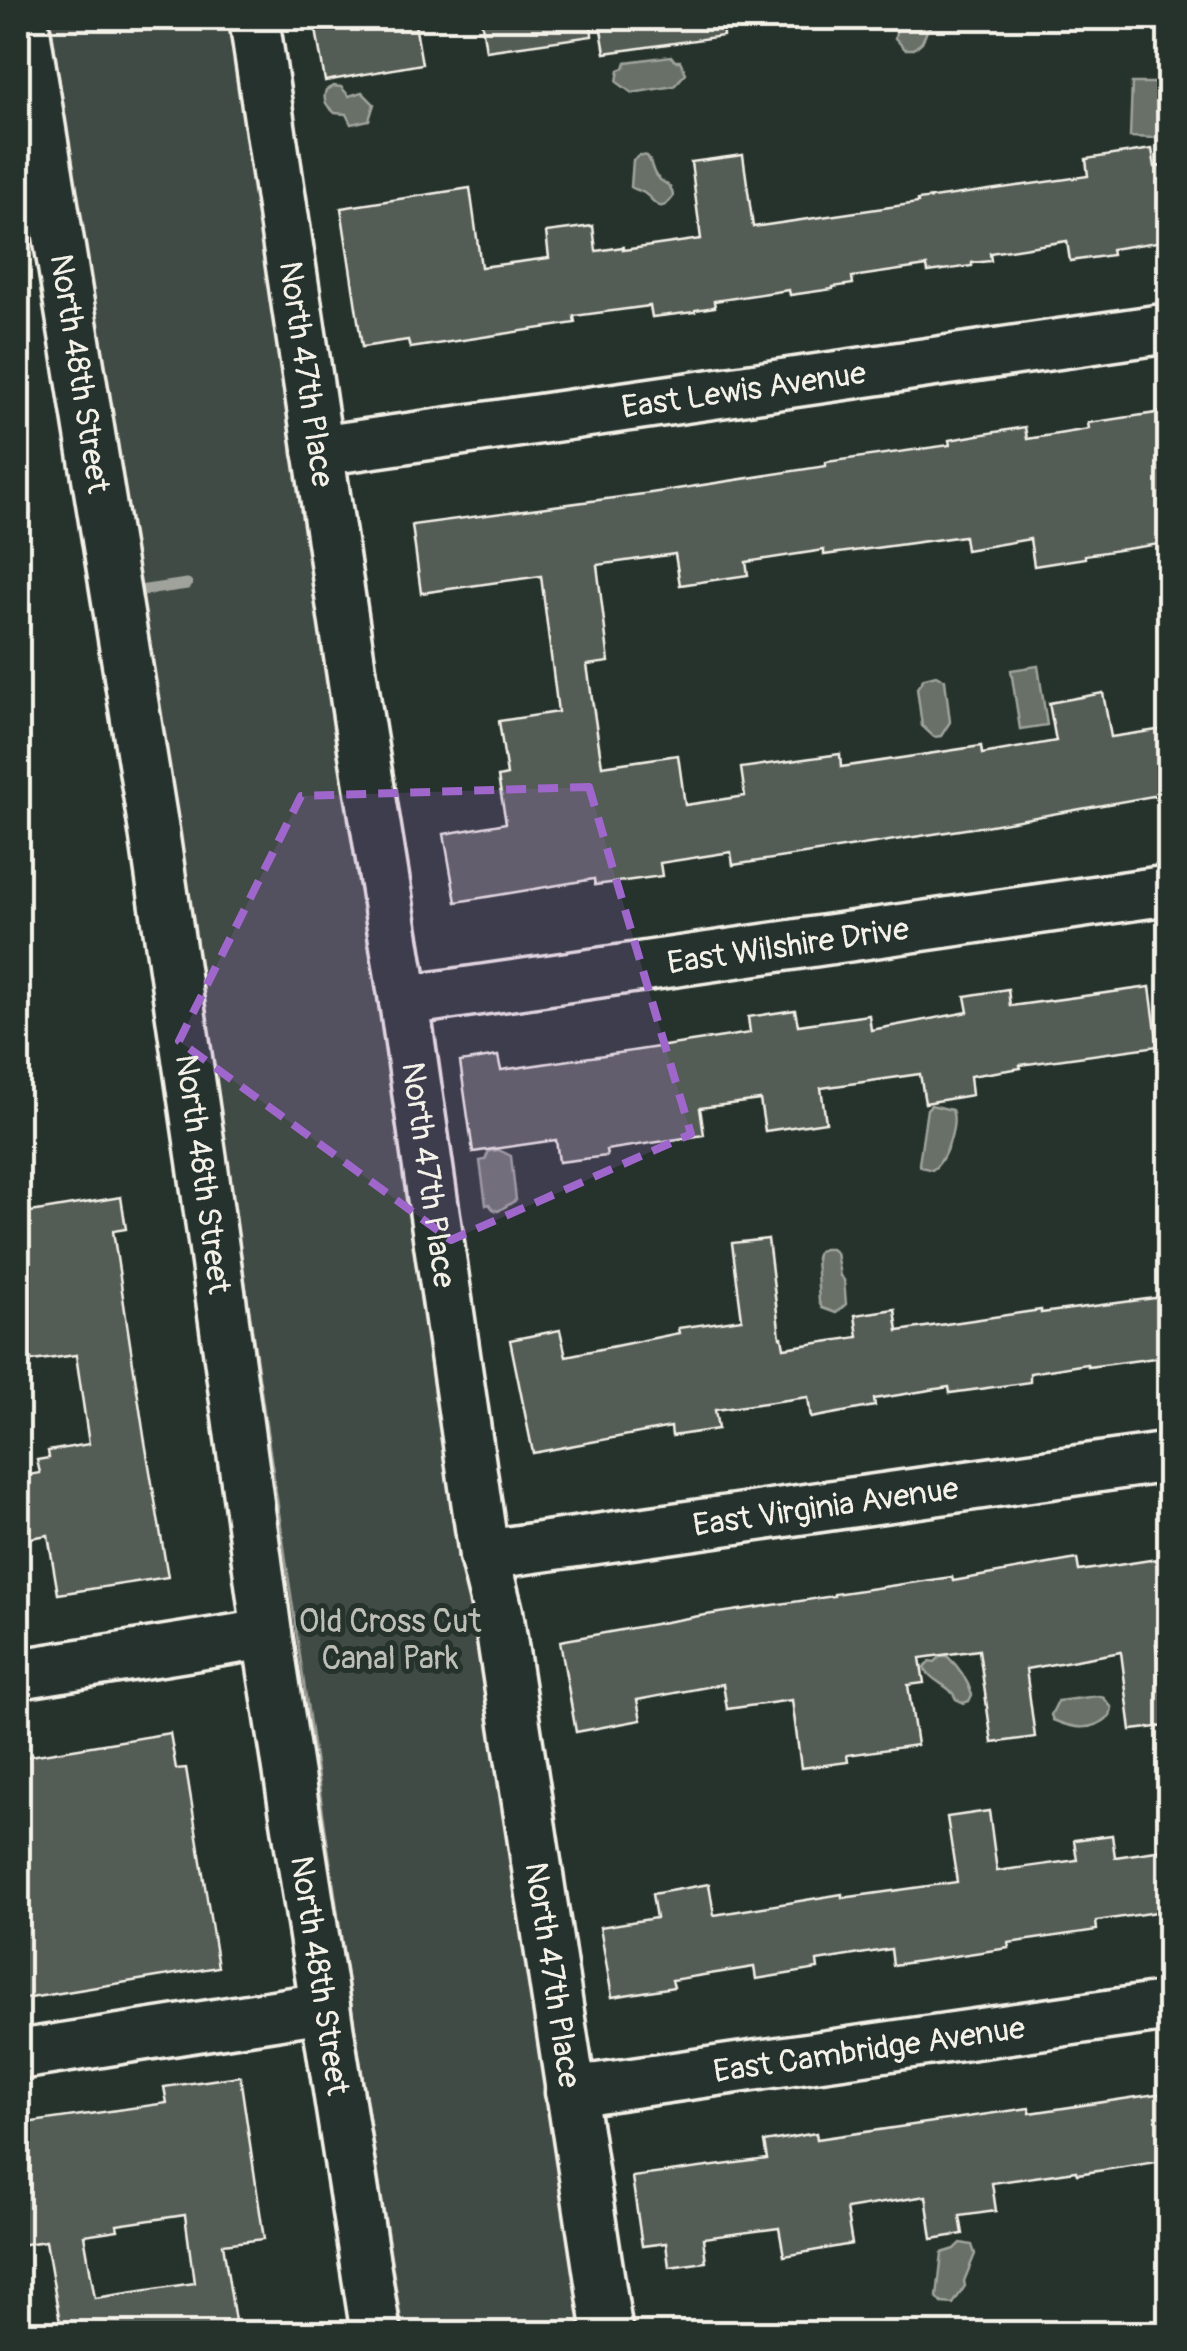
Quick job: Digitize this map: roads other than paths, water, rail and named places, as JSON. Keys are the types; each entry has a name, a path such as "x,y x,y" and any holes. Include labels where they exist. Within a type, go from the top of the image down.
{"street":[{"name":"North 48th Street","path":"23,18 154,831 267,1634 376,2334"},
{"name":"North 47th Place","path":"254,18 484,1555 498,1612 608,2334"},
{"name":"East Lewis Avenue","path":"318,451 1170,328"},
{"name":"East Wilshire Drive","path":"404,1001 1170,890"},
{"name":"East Virginia Avenue","path":"484,1555 1170,1457"},
{"path":"18,1674 267,1634"},
{"name":"East Cambridge Avenue","path":"570,2092 1170,2006"},
{"path":"18,2055 325,2007"}],"waterway":[{"path":"125,593 187,584"}],"park label":[{"name":"Old Cross Cut Canal Park","path":"390,1640"}]}
